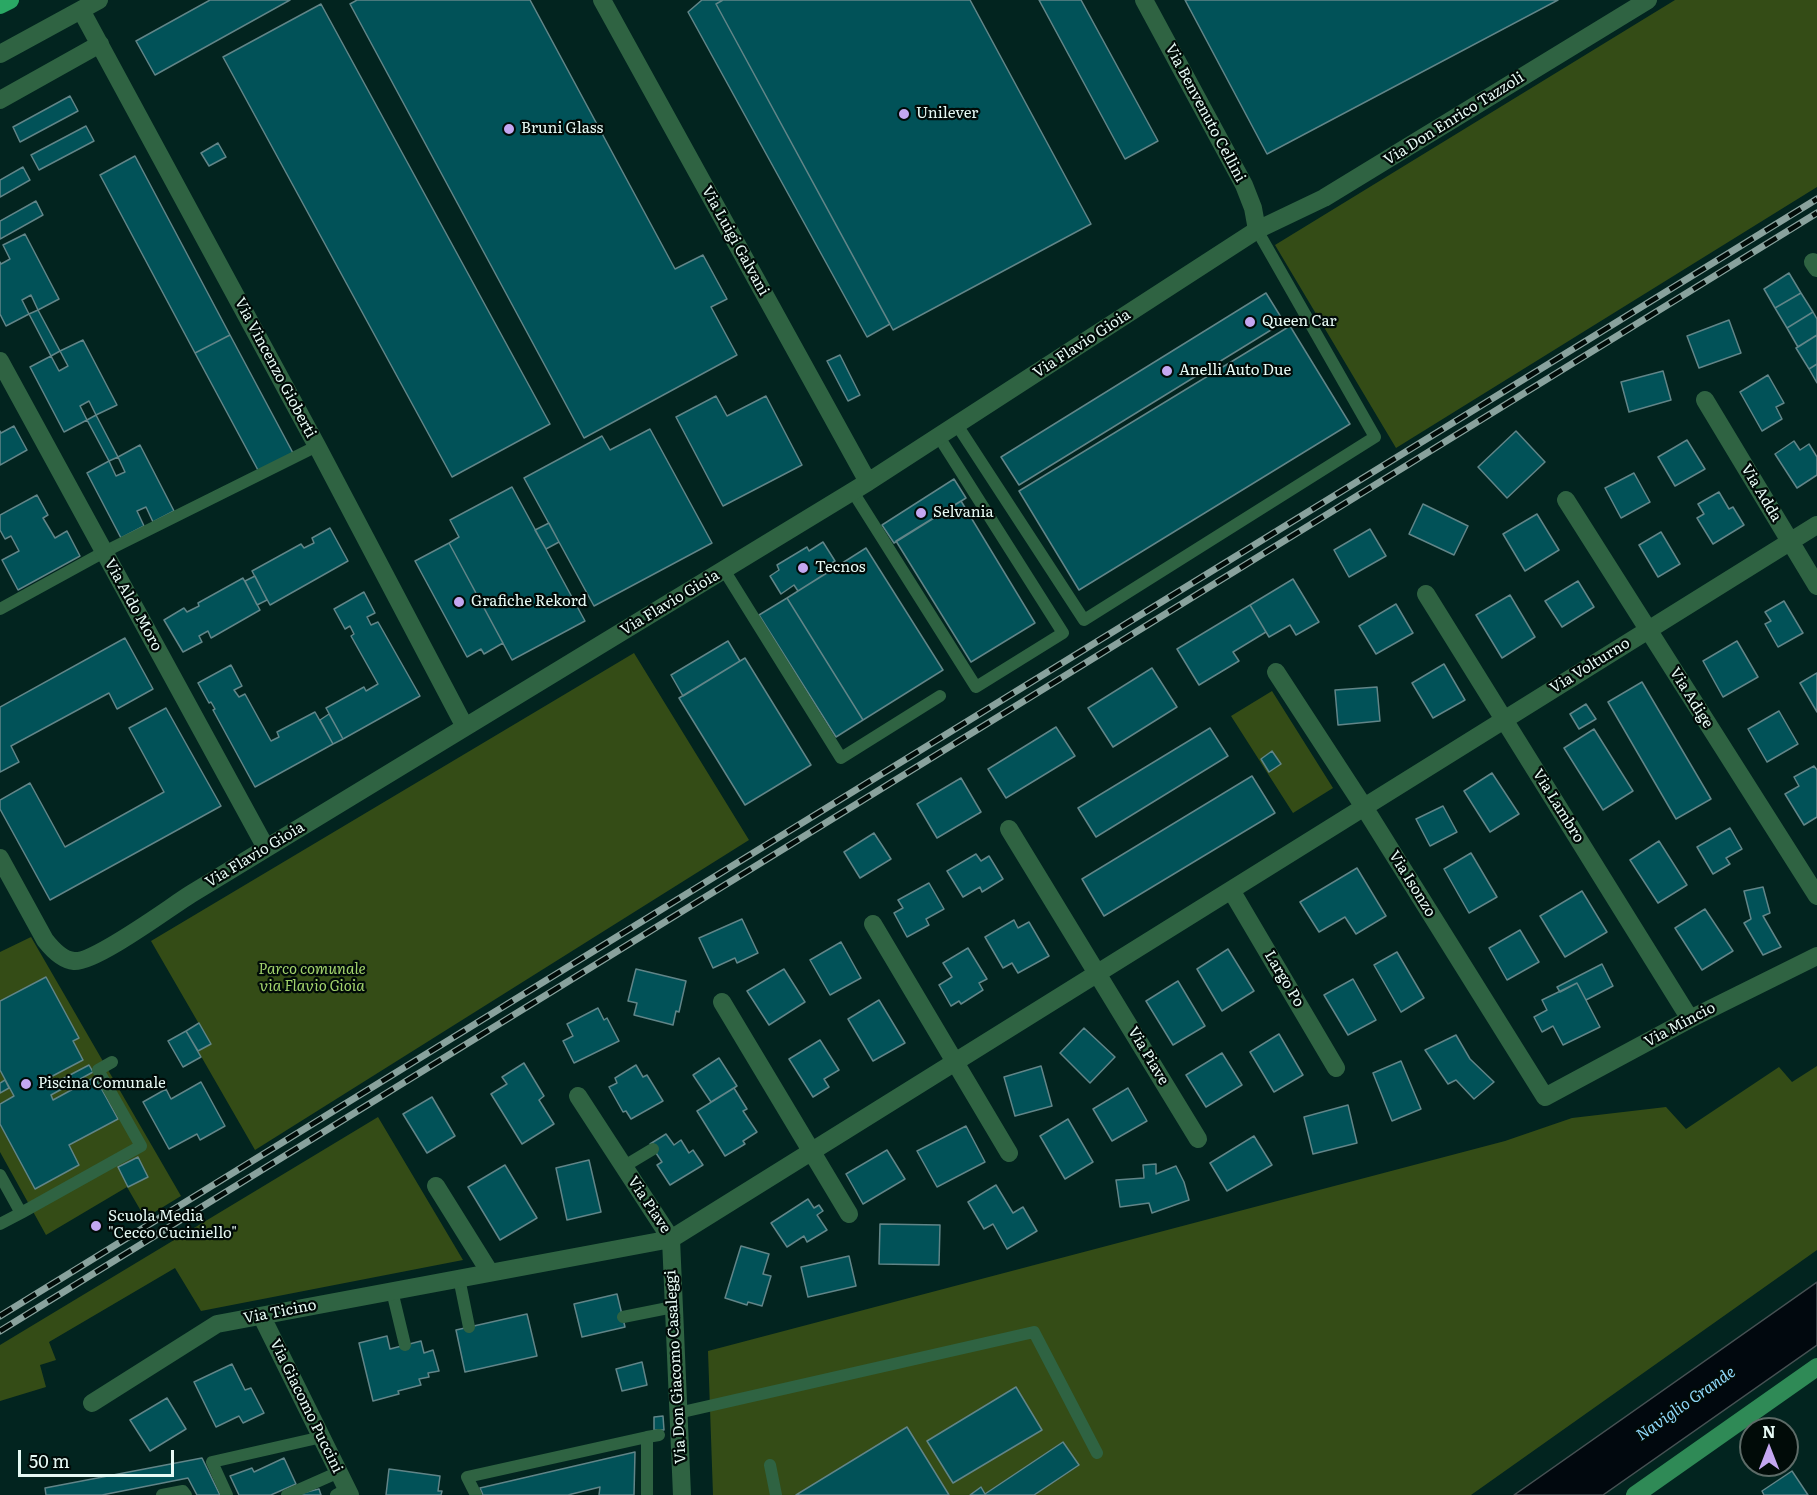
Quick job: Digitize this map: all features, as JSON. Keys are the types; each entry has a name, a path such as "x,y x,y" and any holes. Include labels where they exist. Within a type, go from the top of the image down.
{"main road":[{"path":"0,5 10,0"},
{"path":"1635,1495 1817,1366"}],"street":[{"path":"0,54 99,0"},
{"name":"Via Luigi Galvani","path":"602,0 860,487"},
{"name":"Via Benvenuto Cellini","path":"1144,0 1244,184 1253,208 1257,230"},
{"name":"Via Don Enrico Tazzoli","path":"1257,230 1324,198 1648,0"},
{"name":"Via Vincenzo Gioberti","path":"81,10 317,446 465,727"},
{"path":"0,100 100,44"},
{"name":"Via Flavio Gioia","path":"0,858 45,940 63,957 75,961 99,953 266,848 860,487 1257,230"},
{"name":"Via Aldo Moro","path":"0,361 266,848"},
{"name":"Via Adda","path":"1705,400 1817,586"},
{"name":"Via Adige","path":"1566,500 1817,896"},
{"name":"Via Volturno","path":"1364,807 1817,525"},
{"name":"Via Lambro","path":"1426,594 1690,1019"},
{"name":"Via Isonzo","path":"1276,672 1364,807 1545,1097"},
{"path":"1097,973 1364,807"},
{"name":"Via Piave","path":"1009,829 1198,1139"},
{"name":"Largo Po","path":"1231,890 1336,1068"},
{"path":"873,924 1009,1153"},
{"name":"Via Mincio","path":"1545,1097 1690,1019 1817,956"},
{"name":"Via Piave","path":"578,1096 671,1239 1097,973"},
{"path":"722,1002 849,1214"},
{"path":"436,1186 489,1271"},
{"name":"Via Ticino","path":"92,1403 217,1324 489,1271 671,1239"},
{"name":"Via Don Giacomo Casaleggi","path":"671,1239 682,1495"},
{"name":"Via Giacomo Puccini","path":"262,1317 339,1472 344,1493"}],"lane":[{"path":"957,425 1084,620 1376,436 1257,230"},
{"path":"860,487 976,687 1063,633 939,437"},
{"path":"0,609 104,552 317,446"},
{"path":"724,570 842,758 940,696"},
{"path":"0,1224 141,1146 98,1070 112,1062"},
{"path":"623,1167 653,1149"},
{"path":"0,1175 21,1213"},
{"path":"459,1278 470,1327"},
{"path":"392,1291 405,1345"},
{"path":"623,1317 673,1307"},
{"path":"678,1413 1034,1332 1098,1453"},
{"path":"476,1495 466,1477 653,1436 647,1495"},
{"path":"227,1495 212,1462 322,1437"},
{"path":"770,1465 776,1495"},
{"path":"287,1495 339,1472"},
{"path":"162,1495 183,1491 186,1495"}],"green space":[{"path":"1675,0 1817,0 1817,187 1396,448 1275,245"},
{"name":"Parco comunale via Flavio Gioia","path":"634,653 749,840 255,1150 198,1051 210,1043 151,941"},
{"path":"1272,691 1333,788 1293,813 1231,716"},
{"path":"31,937 181,1196 145,1218 127,1187 46,1235 0,1152 0,952"},
{"path":"1817,1066 1817,1250 1471,1495 713,1495 708,1351 1505,1141 1572,1118 1666,1107 1686,1129 1779,1067 1792,1082"},
{"path":"378,1117 463,1260 201,1311 175,1268 49,1342 56,1360 40,1365 46,1387 0,1401 0,1345"}],"water":[{"name":"Naviglio Grande","path":"1817,1282 1817,1345 1603,1495 1514,1495"}],"building":[{"path":"210,0 290,0 155,75 136,41"},
{"name":"Bruni Glass","path":"357,0 530,0 675,269 703,255 727,299 711,307 737,355 584,438 350,4"},
{"path":"702,0 723,0 716,4 890,324 867,337 688,12"},
{"name":"Unilever","path":"723,0 970,0 1091,224 893,330 716,4"},
{"path":"1039,0 1081,0 1158,141 1125,159"},
{"path":"1185,0 1558,0 1267,154"},
{"path":"321,4 550,424 452,477 223,57"},
{"path":"70,96 78,111 20,142 13,127"},
{"path":"86,126 94,141 39,170 31,155"},
{"path":"218,143 226,157 209,166 201,153"},
{"path":"135,156 230,335 195,353 100,175"},
{"path":"23,167 30,180 0,197 0,180"},
{"path":"36,201 43,215 0,239 0,221"},
{"path":"25,234 59,299 38,310 31,295 22,300 29,314 6,326 0,314 0,262 1,264 10,259 3,245"},
{"path":"1789,273 1801,293 1775,308 1764,289"},
{"path":"1266,293 1284,322 1019,485 1001,457"},
{"path":"1801,293 1813,312 1787,328 1775,308"},
{"path":"38,310 60,351 51,356 29,314"},
{"path":"1813,312 1817,319 1817,335 1798,347 1787,328"},
{"path":"1729,320 1741,353 1699,368 1687,336"},
{"path":"1290,326 1350,424 1079,590 1019,491"},
{"path":"230,335 293,453 259,472 195,353"},
{"path":"1817,335 1817,364 1809,369 1796,348"},
{"path":"83,340 117,405 96,415 89,401 80,406 87,420 64,432 30,367 51,356 59,371 68,366 60,351"},
{"path":"840,355 860,395 848,401 827,361"},
{"path":"1817,364 1817,383 1809,369"},
{"path":"1663,371 1671,400 1629,412 1621,382"},
{"path":"1768,375 1784,403 1776,407 1782,419 1762,431 1740,392"},
{"path":"716,396 727,416 766,396 802,465 723,506 676,417"},
{"path":"96,415 118,457 109,461 87,420"},
{"path":"14,426 27,450 0,465 0,431 1,433"},
{"path":"650,429 712,543 594,606 524,478 602,436 610,450"},
{"path":"1516,431 1545,462 1507,498 1478,467"},
{"path":"1687,440 1705,469 1675,486 1658,457"},
{"path":"1794,441 1800,450 1809,444 1817,457 1817,475 1797,488 1775,454"},
{"path":"140,445 174,511 153,522 146,507 137,511 144,526 121,538 87,473 109,461 116,476 125,472 118,457"},
{"path":"1634,473 1650,502 1621,518 1605,488"},
{"name":"Selvania","path":"954,479 966,498 894,543 882,525"},
{"path":"512,487 585,621 512,660 449,543 459,537 450,520"},
{"path":"1719,492 1729,509 1733,507 1744,525 1713,544 1697,518 1704,514 1698,504"},
{"path":"37,495 48,515 43,518 55,538 67,531 80,556 18,590 2,560 19,551 11,536 5,539 0,530 0,515"},
{"path":"961,501 1035,623 971,662 896,541"},
{"path":"1423,504 1468,526 1454,555 1409,534"},
{"path":"1537,514 1559,550 1525,571 1503,534"},
{"path":"549,523 559,542 546,549 535,530"},
{"path":"330,528 348,561 270,605 252,571 301,544 304,548 314,543 312,538"},
{"path":"1370,529 1386,556 1349,577 1334,550"},
{"path":"1661,532 1680,564 1658,577 1639,545"},
{"name":"Tecnos","path":"823,542 835,561 827,566 830,571 798,591 794,585 781,594 770,576 779,570 777,565 807,547 809,551"},
{"name":"Grafiche Rekord","path":"449,543 503,643 484,654 481,649 467,657 415,561"},
{"path":"866,548 943,670 863,720 787,598"},
{"path":"255,576 267,600 257,605 245,581"},
{"path":"243,578 260,610 211,638 208,631 199,636 202,642 183,652 164,620 184,608 187,612 199,606 198,603"},
{"path":"1293,579 1319,622 1296,635 1290,625 1269,637 1250,605"},
{"path":"1578,581 1594,607 1562,627 1545,601"},
{"path":"364,592 375,613 367,617 371,625 378,622 420,696 343,739 326,708 364,687 366,691 378,684 351,636 354,634 350,626 345,629 334,609"},
{"path":"1510,595 1535,637 1502,658 1476,615"},
{"path":"787,598 863,720 836,737 759,615"},
{"path":"1784,601 1803,633 1778,647 1765,624 1771,621 1765,612"},
{"path":"1396,604 1413,633 1376,654 1359,626"},
{"path":"1250,605 1266,632 1233,652 1239,661 1199,685 1177,649"},
{"path":"125,638 153,689 117,709 109,693 11,746 19,762 0,772 0,707"},
{"path":"728,641 740,661 683,696 671,675"},
{"path":"1737,641 1758,677 1723,697 1703,661"},
{"path":"745,658 811,765 745,805 679,698"},
{"path":"1444,664 1465,700 1433,718 1412,683"},
{"path":"231,665 242,686 234,690 239,697 245,694 271,741 279,737 277,732 315,712 333,744 255,787 213,710 215,709 198,683"},
{"path":"1152,668 1177,707 1113,747 1088,708"},
{"path":"1817,673 1817,712 1800,683"},
{"path":"1642,682 1711,799 1676,819 1608,702"},
{"path":"1377,687 1380,721 1338,725 1335,690"},
{"path":"1586,704 1596,719 1579,729 1570,714"},
{"path":"166,708 221,806 50,900 0,809 0,800 30,783 65,847 164,792 129,728"},
{"path":"1779,711 1798,744 1767,762 1748,729"},
{"path":"329,714 343,739 333,744 320,720"},
{"path":"1056,727 1075,756 1006,798 988,769"},
{"path":"1210,728 1228,756 1096,837 1078,808"},
{"path":"1594,729 1633,791 1603,810 1564,748"},
{"path":"1272,751 1281,764 1269,772 1261,759"},
{"path":"1814,766 1817,770 1817,817 1804,825 1785,794 1799,786 1794,777"},
{"path":"1492,773 1519,814 1490,832 1464,791"},
{"path":"1252,776 1275,813 1104,916 1082,879"},
{"path":"961,778 981,812 937,838 917,804"},
{"path":"1443,806 1457,832 1430,846 1416,819"},
{"path":"1730,828 1742,849 1726,858 1730,864 1713,874 1697,847"},
{"path":"874,833 891,859 860,878 844,852"},
{"path":"1659,841 1687,885 1658,903 1630,860"},
{"path":"1471,853 1497,897 1469,913 1444,869"},
{"path":"976,854 981,861 989,856 1003,879 982,892 980,887 963,897 947,871"},
{"path":"1357,868 1386,916 1356,934 1345,917 1319,932 1300,902"},
{"path":"929,883 944,909 926,919 929,925 907,937 894,913 903,908 898,900"},
{"path":"1763,887 1770,913 1763,916 1781,947 1763,955 1744,923 1751,919 1744,891"},
{"path":"1582,891 1607,932 1565,957 1540,916"},
{"path":"1705,909 1733,951 1702,970 1675,928"},
{"path":"742,919 758,953 737,963 735,958 713,968 699,938"},
{"path":"1014,920 1018,928 1029,922 1049,956 1018,973 1012,963 1003,968 985,937"},
{"path":"1520,930 1539,962 1507,980 1489,948"},
{"path":"841,942 861,978 830,995 810,960"},
{"path":"968,948 987,979 979,983 983,990 961,1004 959,1001 951,1006 939,985 952,977 943,963"},
{"path":"1228,949 1254,991 1222,1011 1197,969"},
{"path":"1397,952 1424,998 1401,1012 1374,965"},
{"path":"1602,964 1613,986 1586,1000 1577,983 1560,992 1557,987"},
{"path":"636,969 686,981 679,1012 676,1011 673,1025 634,1015 637,1003 628,1001"},
{"path":"784,969 805,1002 769,1025 747,991"},
{"name":"Piscina Comunale","path":"46,977 79,1038 73,1041 83,1060 43,1081 47,1087 89,1065 93,1072 51,1095 53,1100 95,1077 118,1119 69,1145 79,1165 35,1189 0,1124 0,1104 14,1096 0,1070 0,1001"},
{"path":"1353,979 1376,1020 1348,1035 1324,995"},
{"path":"1178,981 1205,1026 1173,1045 1146,1001"},
{"path":"1577,983 1600,1027 1563,1045 1553,1026 1542,1032 1534,1017 1547,1010 1542,1000"},
{"path":"879,1000 905,1043 873,1061 848,1019"},
{"path":"598,1008 604,1020 607,1018 619,1041 574,1063 563,1041 573,1036 567,1024"},
{"path":"199,1023 211,1044 198,1051 186,1031"},
{"path":"1084,1028 1115,1057 1090,1083 1060,1053"},
{"path":"186,1031 201,1057 183,1067 168,1041"},
{"path":"1279,1034 1303,1075 1274,1092 1250,1052"},
{"path":"1456,1035 1470,1059 1494,1082 1474,1099 1456,1080 1448,1084 1425,1050"},
{"path":"820,1040 839,1070 824,1079 829,1087 813,1097 789,1059"},
{"path":"1222,1053 1242,1085 1206,1107 1186,1075"},
{"path":"719,1058 737,1086 711,1102 693,1075"},
{"path":"1401,1061 1421,1109 1392,1121 1373,1073"},
{"path":"524,1063 544,1096 539,1100 554,1124 522,1144 491,1094 507,1084 502,1077"},
{"path":"636,1065 643,1077 647,1075 663,1101 631,1119 626,1111 623,1112 609,1087 617,1083 615,1078"},
{"path":"1041,1066 1052,1106 1015,1116 1004,1077"},
{"path":"5,1080 9,1088 0,1093 0,1083"},
{"path":"201,1082 225,1126 200,1140 197,1134 169,1149 143,1102 166,1089 171,1099"},
{"path":"734,1088 747,1109 743,1111 757,1132 743,1141 745,1144 725,1156 697,1111"},
{"path":"1128,1088 1147,1121 1112,1141 1093,1109"},
{"path":"432,1097 455,1136 427,1153 403,1114"},
{"path":"1348,1105 1357,1143 1313,1154 1304,1117"},
{"path":"1068,1119 1093,1162 1065,1179 1040,1136"},
{"path":"966,1126 985,1162 937,1187 917,1151"},
{"path":"666,1134 674,1145 681,1140 689,1153 693,1150 703,1165 670,1185 657,1165 662,1162 650,1144"},
{"path":"1254,1136 1272,1165 1227,1191 1210,1163"},
{"path":"887,1150 905,1179 863,1204 846,1174"},
{"path":"138,1157 148,1177 128,1187 118,1167"},
{"path":"589,1160 601,1212 567,1220 556,1168"},
{"path":"1156,1164 1156,1174 1176,1166 1189,1200 1152,1213 1149,1203 1120,1207 1116,1180 1144,1178 1143,1165"},
{"path":"505,1165 537,1218 500,1240 468,1187"},
{"path":"996,1185 1013,1213 1023,1207 1037,1231 1007,1249 993,1224 984,1229 968,1202"},
{"path":"808,1199 814,1208 819,1205 823,1211 817,1215 827,1230 807,1242 804,1236 787,1247 771,1223"},
{"path":"880,1224 940,1225 939,1265 879,1264"},
{"path":"741,1246 769,1254 763,1274 771,1276 762,1306 748,1302 747,1305 725,1298"},
{"path":"849,1256 856,1286 808,1297 801,1267"},
{"path":"617,1294 625,1327 582,1337 574,1304"},
{"path":"527,1314 537,1356 465,1372 456,1330"},
{"path":"387,1336 390,1349 421,1341 424,1353 433,1350 439,1371 428,1373 429,1377 419,1379 421,1385 373,1401 359,1343"},
{"path":"642,1362 647,1385 622,1391 616,1369"},
{"path":"232,1364 245,1390 251,1388 264,1413 243,1423 239,1416 216,1427 194,1382"},
{"path":"1016,1387 1042,1430 953,1483 927,1441"},
{"path":"167,1398 186,1429 150,1451 130,1420"},
{"path":"663,1416 664,1430 654,1430 654,1417"},
{"path":"907,1427 949,1495 796,1495"},
{"path":"1063,1442 1079,1465 1034,1495 970,1495 981,1487 985,1494"},
{"path":"635,1452 634,1495 599,1495 600,1487 568,1495 483,1495 480,1488"},
{"path":"202,1458 220,1495 197,1495 188,1478 102,1495 46,1495 45,1488"},
{"path":"284,1458 296,1484 271,1495 239,1495 230,1476 252,1468 254,1472"},
{"path":"389,1469 440,1476 438,1491 442,1491 441,1495 386,1495"},
{"path":"1783,1477 1796,1477 1808,1495 1764,1495 1762,1491"},
{"path":"319,1489 321,1495 296,1495 302,1493"}],"railway":[{"path":"0,1316 1817,199"},
{"path":"0,1331 1817,213"}],"place":[{"name":"Unilever","path":"904,114"},
{"name":"Bruni Glass","path":"509,129"},
{"name":"Queen Car","path":"1250,322"},
{"name":"Anelli Auto Due","path":"1167,371"},
{"name":"Selvania","path":"921,513"},
{"name":"Tecnos","path":"803,568"},
{"name":"Grafiche Rekord","path":"459,602"},
{"name":"Piscina Comunale","path":"26,1084"},
{"name":"Scuola Media \"Cecco Cuciniello\"","path":"96,1226"}]}
